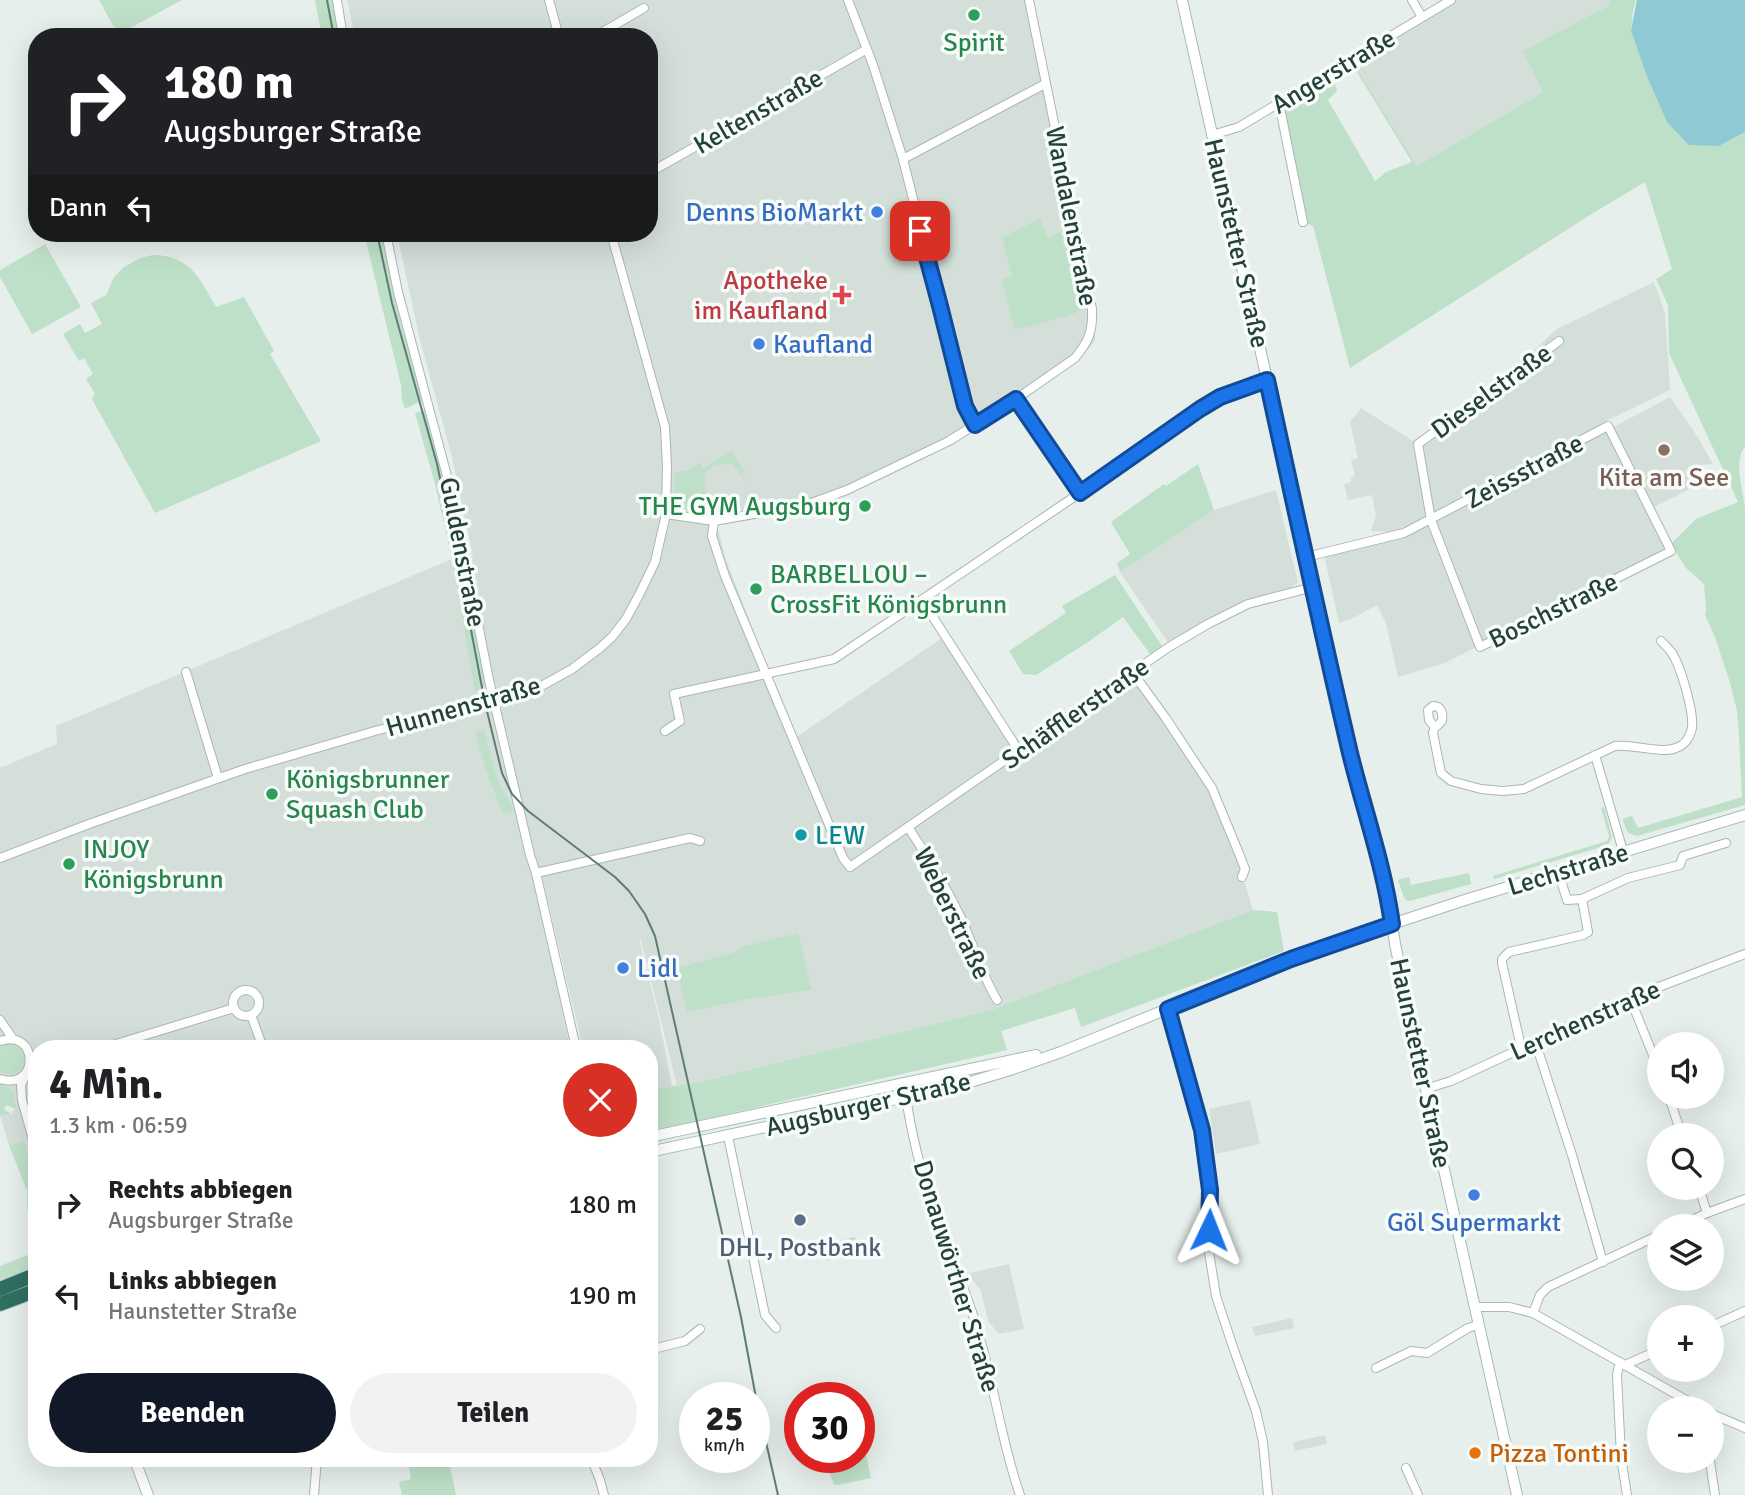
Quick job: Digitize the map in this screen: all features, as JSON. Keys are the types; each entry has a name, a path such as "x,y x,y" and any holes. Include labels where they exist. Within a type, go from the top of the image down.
{"highway":[{"path":"0,1289 28,1278"},
{"path":"0,1304 28,1293"}],"street":[{"path":"337,0 342,28"},
{"path":"549,0 557,28"},
{"path":"848,0 903,159 965,406 975,425"},
{"name":"Wandalenstraße","path":"666,514 714,521 806,505 847,490 904,464 975,425 1075,358 1086,345 1091,334 1092,309 1029,0"},
{"name":"Haunstetter Straße","path":"1182,0 1351,755 1389,904 1425,1089 1517,1495"},
{"path":"1412,0 1422,17"},
{"name":"Angerstraße","path":"1212,135 1239,127 1451,0"},
{"path":"610,28 644,8"},
{"name":"Keltenstraße","path":"658,168 867,49"},
{"path":"903,159 1045,84"},
{"path":"1279,103 1303,222"},
{"name":"Guldenstraße","path":"388,242 398,292 456,506 494,700 574,1040"},
{"name":"Hunnenstraße","path":"0,858 218,778 327,745 537,688 588,658 611,637 626,619 655,562 666,514 667,466 665,426 614,242"},
{"name":"Dieselstraße","path":"1431,520 1418,444 1559,341"},
{"path":"665,731 680,721 674,694 834,659 1200,409 1220,397 1267,380"},
{"path":"1016,399 1080,493"},
{"name":"Zeissstraße","path":"1306,556 1404,533 1608,426 1671,551"},
{"name":"Boschstraße","path":"1431,520 1480,647 1671,551"},
{"path":"714,521 714,547 765,674"},
{"name":"Schäfflerstraße","path":"765,674 843,858 850,867 1174,644 1248,604 1313,587"},
{"path":"922,600 1019,751"},
{"path":"1435,726 1433,733 1441,773 1451,781 1481,789 1503,791 1524,789 1615,746 1668,750 1682,745 1688,738 1692,725 1682,678 1672,654 1661,641"},
{"path":"186,671 218,778"},
{"path":"1133,673 1212,788 1241,856 1245,869 1242,877"},
{"path":"1595,755 1623,851"},
{"name":"Lechstraße","path":"1392,924 1745,815"},
{"name":"Weberstraße","path":"908,827 943,882 997,1000"},
{"path":"536,873 690,838 700,841"},
{"path":"1559,871 1567,900 1581,899 1628,878 1680,865 1683,856 1726,842"},
{"path":"1521,1047 1502,959 1509,952 1588,932 1581,899"},
{"name":"Augsburger Straße","path":"658,1150 906,1097 1010,1070 1291,959 1392,924"},
{"name":"Lerchenstraße","path":"1425,1089 1451,1081 1630,998 1745,954"},
{"path":"243,991 251,991 257,997 259,1005 251,1015 243,1016 233,1008 233,999 243,991"},
{"path":"1630,998 1647,1040"},
{"path":"129,1040 233,1008"},
{"path":"1168,1009 1202,1130 1210,1190 1209,1252 1216,1296 1256,1411 1263,1442 1268,1495"},
{"path":"251,1015 260,1040"},
{"path":"0,1020 13,1039 28,1051"},
{"path":"0,1041 13,1039"},
{"path":"1535,1041 1572,1154 1603,1262"},
{"name":"Augsburger Straße","path":"658,1135 1083,1043"},
{"path":"1,1079 17,1079 28,1070"},
{"path":"28,1070 21,1085 28,1122"},
{"path":"1,1079 12,1086 22,1100"},
{"name":"Donauwörther Straße","path":"906,1097 923,1175 978,1331 1020,1495"},
{"path":"728,1136 765,1315 776,1328"},
{"path":"1703,1200 1707,1213 1745,1199"},
{"path":"1533,1313 1540,1295 1548,1287 1647,1241"},
{"path":"1474,1307 1509,1307 1533,1313 1679,1396"},
{"path":"1724,1321 1745,1311"},
{"path":"1376,1368 1411,1351 1427,1353 1468,1328 1478,1325"},
{"path":"658,1348 685,1341 700,1329"},
{"path":"1627,1495 1621,1457 1617,1375 1622,1364 1647,1355"},
{"path":"1724,1419 1745,1428"},
{"path":"137,1467 148,1495"},
{"path":"313,1495 316,1467"},
{"path":"595,1467 604,1495"},
{"path":"1406,1468 1418,1495"},
{"path":"1712,1473 1715,1495"}],"shaded area":[{"path":"347,0 1030,0 1095,305 1095,341 1078,361 949,441 810,508 717,524 725,557 795,738 942,638 1017,752 1132,671 1223,810 1253,910 994,1009 704,1081 677,1085 640,937 672,1086 658,1088 658,1040 581,1040 542,877 534,878 568,1040 28,1040 28,1155 24,1143 9,1145 0,1116 11,1114 15,1109 12,1090 0,1083 0,768 57,744 56,726 452,559 473,556 452,457 419,336 399,242 658,242 658,28 353,28"},
{"path":"1456,0 1610,0 1610,5 1543,92 1417,166 1353,62"},
{"path":"1654,282 1665,313 1670,390 1602,423 1668,550 1445,663 1398,677 1386,623 1377,605 1339,623 1323,550 1402,531 1371,531 1376,515 1372,495 1348,500 1344,484 1351,482 1351,477 1355,476 1351,460 1358,458 1350,422 1361,408 1413,441 1508,374 1557,329"},
{"name":"Kita am See","path":"1670,397 1713,464 1691,466 1688,490 1652,508 1612,428"},
{"path":"1276,490 1298,583 1285,591 1239,603 1205,620 1169,644 1120,572 1214,510"},
{"path":"1250,1100 1260,1144 1216,1154 1209,1109"},
{"path":"1009,1264 1024,1329 999,1334 988,1321 981,1291 970,1273"},
{"path":"1292,1318 1294,1328 1255,1336 1252,1327"},
{"path":"1325,1435 1327,1444 1295,1451 1293,1442"}],"green space":[{"path":"99,0 182,0 130,28 114,27"},
{"path":"315,0 332,0 337,28 320,28"},
{"path":"1610,0 1636,0 1631,30 1719,146 1745,132 1745,447 1741,453 1739,468 1745,507 1745,805 1637,836 1628,833 1622,819 1632,816 1638,828 1742,797 1737,711 1715,637 1705,615 1704,584 1686,568 1671,544 1696,519 1738,502 1669,353 1668,305 1656,279 1672,269 1645,182 1350,368 1313,226 1303,222 1281,103 1324,80 1335,84 1337,91 1328,100 1375,181 1386,172 1412,162 1355,69 1341,77 1334,73 1353,62 1417,166 1543,92 1523,51 1610,5"},
{"path":"1040,219 1048,238 1061,232 1064,248 1070,248 1082,310 1014,330 1002,279 1012,276 1002,237"},
{"path":"366,242 383,242 401,324 423,400 405,409"},
{"path":"45,244 81,307 32,334 0,277 0,270"},
{"path":"166,256 185,264 199,278 216,307 244,297 274,351 270,354 321,441 155,513 92,399 95,394 86,379 93,374 84,358 79,361 63,334 80,324 85,333 102,324 91,303 106,295 114,277 124,267 140,258"},
{"path":"425,410 451,511 485,683 475,691 452,559 415,413"},
{"path":"731,451 745,471 741,474 763,506 733,464 720,464 707,472 706,492 711,504 716,505 715,512 688,507 674,498 675,473 700,463 704,468"},
{"path":"1198,464 1214,510 1120,572 1117,563 1130,554 1111,522 1164,484 1166,486"},
{"path":"1115,575 1162,646 1150,654 1123,617 1036,675 1023,674 1009,651 1066,613 1062,606"},
{"path":"484,730 500,785 514,811 503,814 486,771 475,732"},
{"path":"1604,807 1612,837 1608,845 1494,879 1493,876 1607,841 1609,836 1601,808"},
{"path":"1469,873 1471,884 1410,901 1403,895 1398,880 1409,877 1411,885"},
{"path":"1253,910 1277,912 1284,951 1081,1027 1075,1008 1001,1031 1007,1050 658,1130 658,1089 704,1081 994,1009"},
{"path":"798,933 812,990 748,999 687,1012 677,968 736,952 741,947"},
{"path":"4,1044 14,1045 23,1056 24,1062 16,1073 0,1072 0,1047"},
{"path":"0,1083 12,1090 16,1106 15,1109 7,1105 4,1109 11,1114 0,1116"},
{"path":"24,1142 28,1155 28,1211 27,1191 9,1145"},
{"path":"855,1237 858,1251 826,1260 822,1245"},
{"path":"28,1255 28,1269 0,1280 0,1266"},
{"path":"409,1467 450,1467 456,1495 402,1495 399,1482 411,1479"},
{"path":"870,1473 871,1478 838,1485 834,1484 830,1475"}],"water":[{"path":"1637,0 1745,0 1745,132 1719,146 1689,145 1667,122 1631,30"}],"tram line":[{"path":"327,0 332,28"},
{"path":"379,242 392,303 437,464 485,703 502,773 512,794 528,811 615,877 629,891 645,914 655,936 741,1317 778,1495"}],"place":[{"name":"Spirit","path":"974,15"},
{"name":"Denns BioMarkt","path":"877,212"},
{"name":"Apotheke im Kaufland","path":"842,295"},
{"name":"Kaufland","path":"759,344"},
{"name":"Kita am See","path":"1664,450"},
{"name":"THE GYM Augsburg","path":"865,506"},
{"name":"BARBELLOU – CrossFit Königsbrunn","path":"756,589"},
{"name":"Königsbrunner Squash Club","path":"272,794"},
{"name":"LEW","path":"801,835"},
{"name":"INJOY Königsbrunn","path":"69,864"},
{"name":"Lidl","path":"623,968"},
{"name":"Göl Supermarkt","path":"1474,1195"},
{"name":"DHL, Postbank","path":"800,1220"},
{"name":"Pizza Tontini","path":"1475,1453"}],"route":[{"path":"920,231 965,406 975,425 1016,399 1080,493 1200,409 1220,397 1267,380 1351,755 1373,836 1392,924 1291,959 1168,1009 1202,1130 1210,1190 1209,1230"}]}
